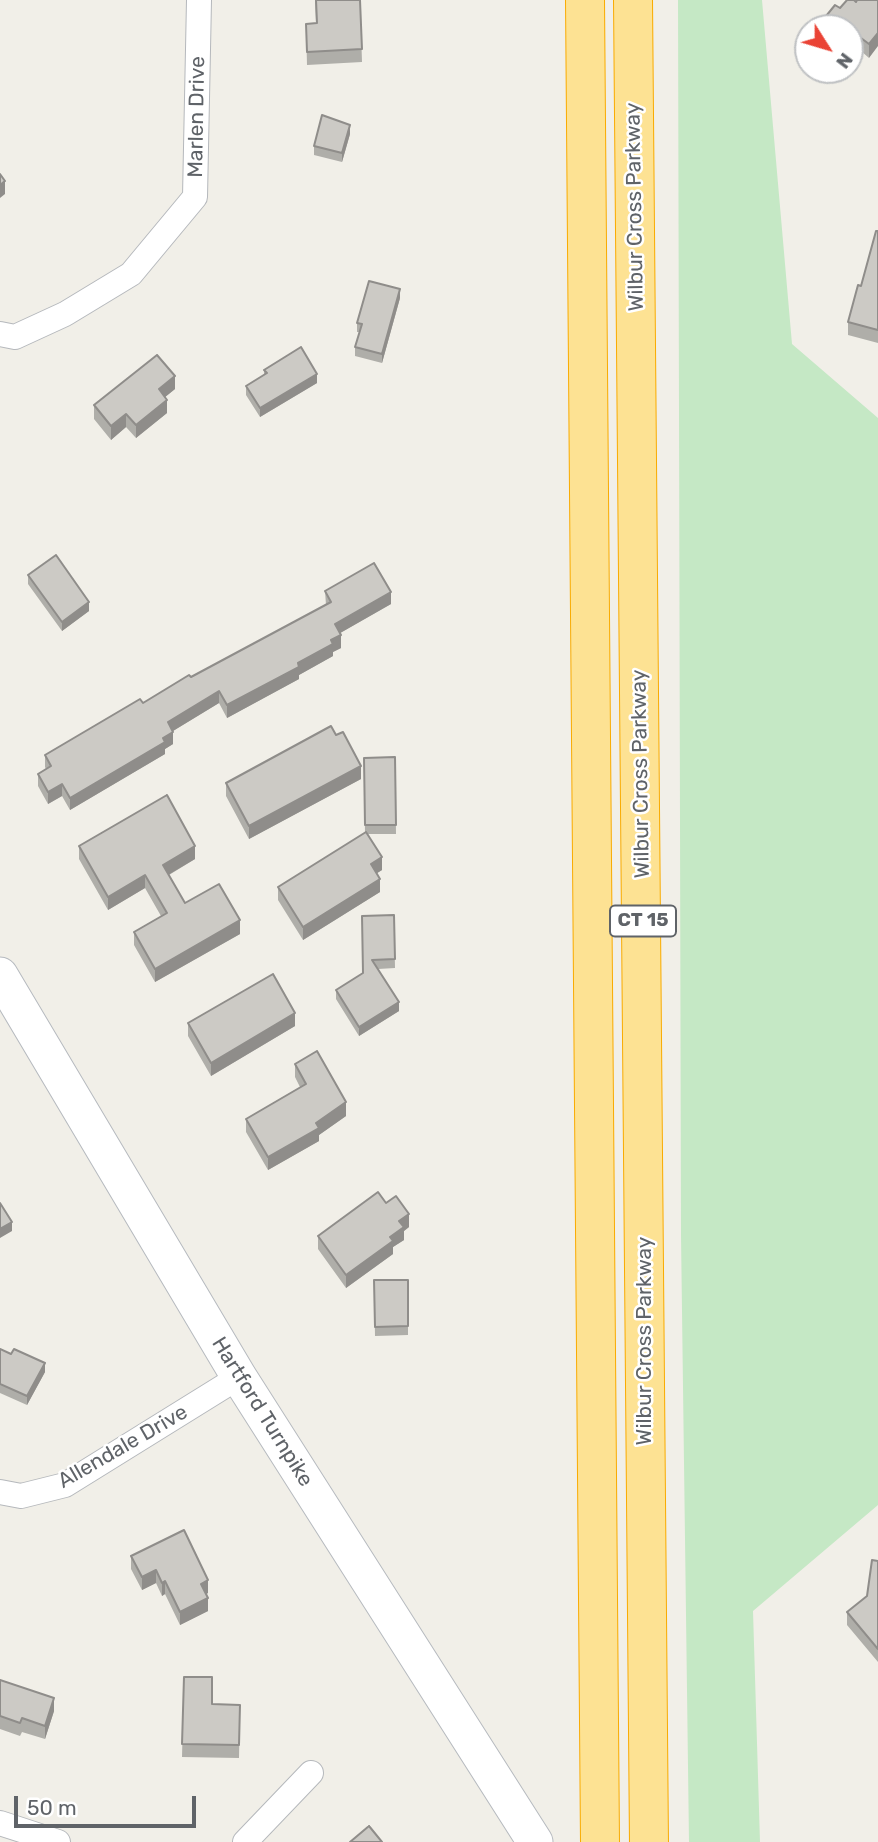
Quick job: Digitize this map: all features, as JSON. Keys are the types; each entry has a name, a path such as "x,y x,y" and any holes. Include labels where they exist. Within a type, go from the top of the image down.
{"highway":[{"name":"CT 15","path":"585,0 600,1842"},
{"name":"Wilbur Cross Parkway","path":"633,0 649,1842"}],"main road":[{"name":"Hartford Turnpike","path":"0,975 239,1377 528,1831"}],"street":[{"name":"Marlen Drive","path":"0,334 15,337 65,314 131,274 195,197 199,0"},
{"name":"Allendale Drive","path":"0,1492 21,1496 65,1485 239,1377"},
{"path":"245,1842 310,1773"},
{"path":"0,1823 58,1842"}],"green space":[{"path":"678,0 762,0 792,344 878,418 878,1505 753,1611 760,1842 689,1842 681,1235"}],"building":[{"path":"316,0 360,0 362,49 307,52 306,24 317,23"},
{"path":"847,0 878,0 878,33 869,44 864,40 864,14 828,14 835,5 840,8"},
{"path":"322,115 350,125 342,153 314,146"},
{"path":"878,231 878,330 848,322"},
{"path":"369,281 400,289 382,354 355,347 362,324 357,323"},
{"path":"301,347 317,374 260,408 246,386 267,373 264,370"},
{"path":"157,355 175,376 159,389 167,400 136,425 126,414 111,426 94,405"},
{"path":"56,555 89,602 62,622 28,575"},
{"path":"374,563 391,592 335,624 341,635 331,640 333,644 298,663 299,667 227,705 219,691 168,722 173,732 163,738 165,742 70,798 62,784 48,792 38,774 51,766 45,755 140,699 143,703 189,675 191,677 331,602 325,591"},
{"path":"331,726 336,735 343,732 361,766 249,826 226,783"},
{"path":"395,757 396,825 365,825 364,758"},
{"path":"167,795 195,846 163,865 185,903 219,884 240,920 155,969 134,932 167,913 145,875 108,897 79,846"},
{"path":"366,832 382,857 371,864 380,879 303,927 278,887"},
{"path":"394,915 395,959 372,960 399,1002 359,1027 336,990 363,973 362,916"},
{"path":"273,974 295,1013 211,1063 188,1023"},
{"path":"317,1051 346,1102 316,1123 319,1128 268,1157 246,1119 306,1084 295,1064"},
{"path":"378,1192 386,1203 396,1196 409,1214 399,1221 404,1227 390,1237 393,1241 346,1275 318,1236"},
{"path":"0,1203 12,1222 0,1229"},
{"path":"374,1280 408,1280 408,1326 375,1327"},
{"path":"0,1349 11,1354 14,1349 45,1363 27,1396 0,1384"},
{"path":"184,1530 208,1580 201,1584 208,1598 180,1612 165,1581 162,1583 156,1570 142,1577 131,1556"},
{"path":"872,1560 878,1561 878,1649 847,1612 867,1596"},
{"path":"184,1677 212,1677 212,1704 240,1705 239,1745 182,1744"},
{"path":"0,1680 54,1698 45,1726 22,1718 20,1723 0,1716"},
{"path":"369,1826 382,1842 350,1842"}]}
